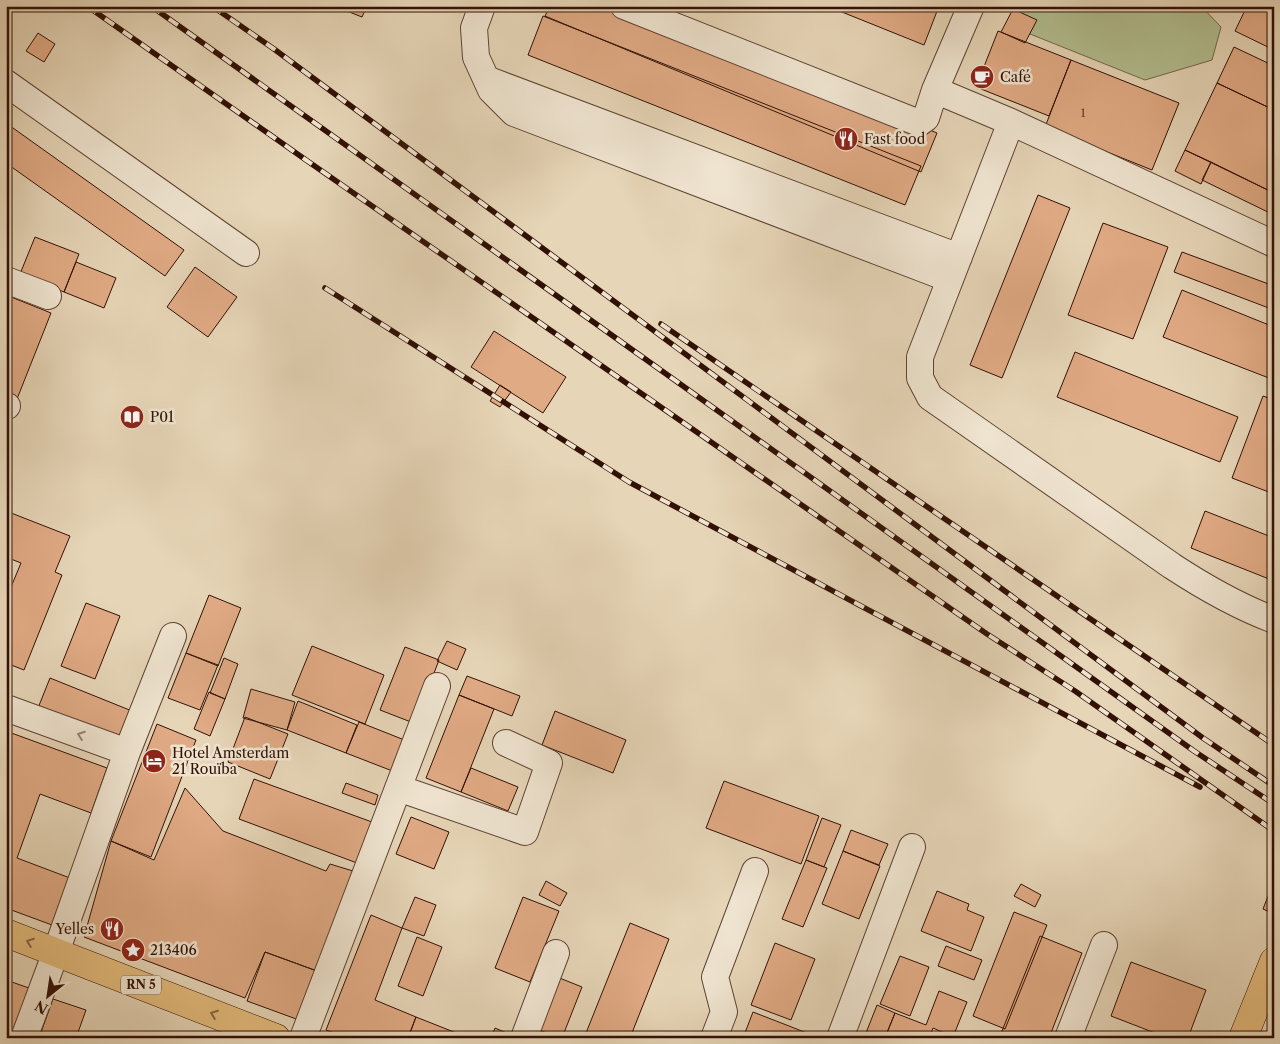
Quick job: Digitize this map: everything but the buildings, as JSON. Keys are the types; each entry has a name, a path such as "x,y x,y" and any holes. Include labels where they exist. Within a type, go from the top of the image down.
{"main road":[{"name":"RN 5","path":"6,933 56,952 243,1032 276,1038"},
{"path":"1243,1038 1274,961"}],"street":[{"path":"482,6 474,28 476,57 491,90 514,113 954,268"},
{"path":"624,6 919,123 926,118 935,90 971,6"},
{"path":"6,84 246,253"},
{"path":"935,90 1011,122 1274,244"},
{"path":"1011,122 920,357 920,378 930,397 1172,566 1206,588 1253,612 1274,620"},
{"path":"6,280 48,296"},
{"path":"24,1038 127,752 172,636"},
{"path":"303,1038 438,686"},
{"path":"6,708 127,752"},
{"path":"398,788 525,832 549,762 506,743"},
{"path":"840,1038 912,847"},
{"path":"714,1038 724,1012 715,977 755,870"},
{"path":"1068,1038 1104,946"},
{"path":"524,1038 556,953"}],"green space":[{"path":"1024,6 1201,6 1221,27 1212,60 1145,80 1015,28"}],"railway":[{"path":"87,6 987,634 1075,691 1274,831"},
{"path":"151,6 1194,751 1274,804"},
{"path":"212,6 274,49 1203,738 1274,786"},
{"path":"325,288 629,482 1200,787"},
{"path":"661,324 1274,745"}],"place":[{"name":"Café","path":"982,77"},
{"name":"Fast food","path":"846,139"},
{"name":"P01","path":"132,417"},
{"name":"Hotel Amsterdam 21 Rouïba","path":"154,761"},
{"name":"Yelles","path":"112,929"},
{"name":"213406","path":"133,950"}]}
